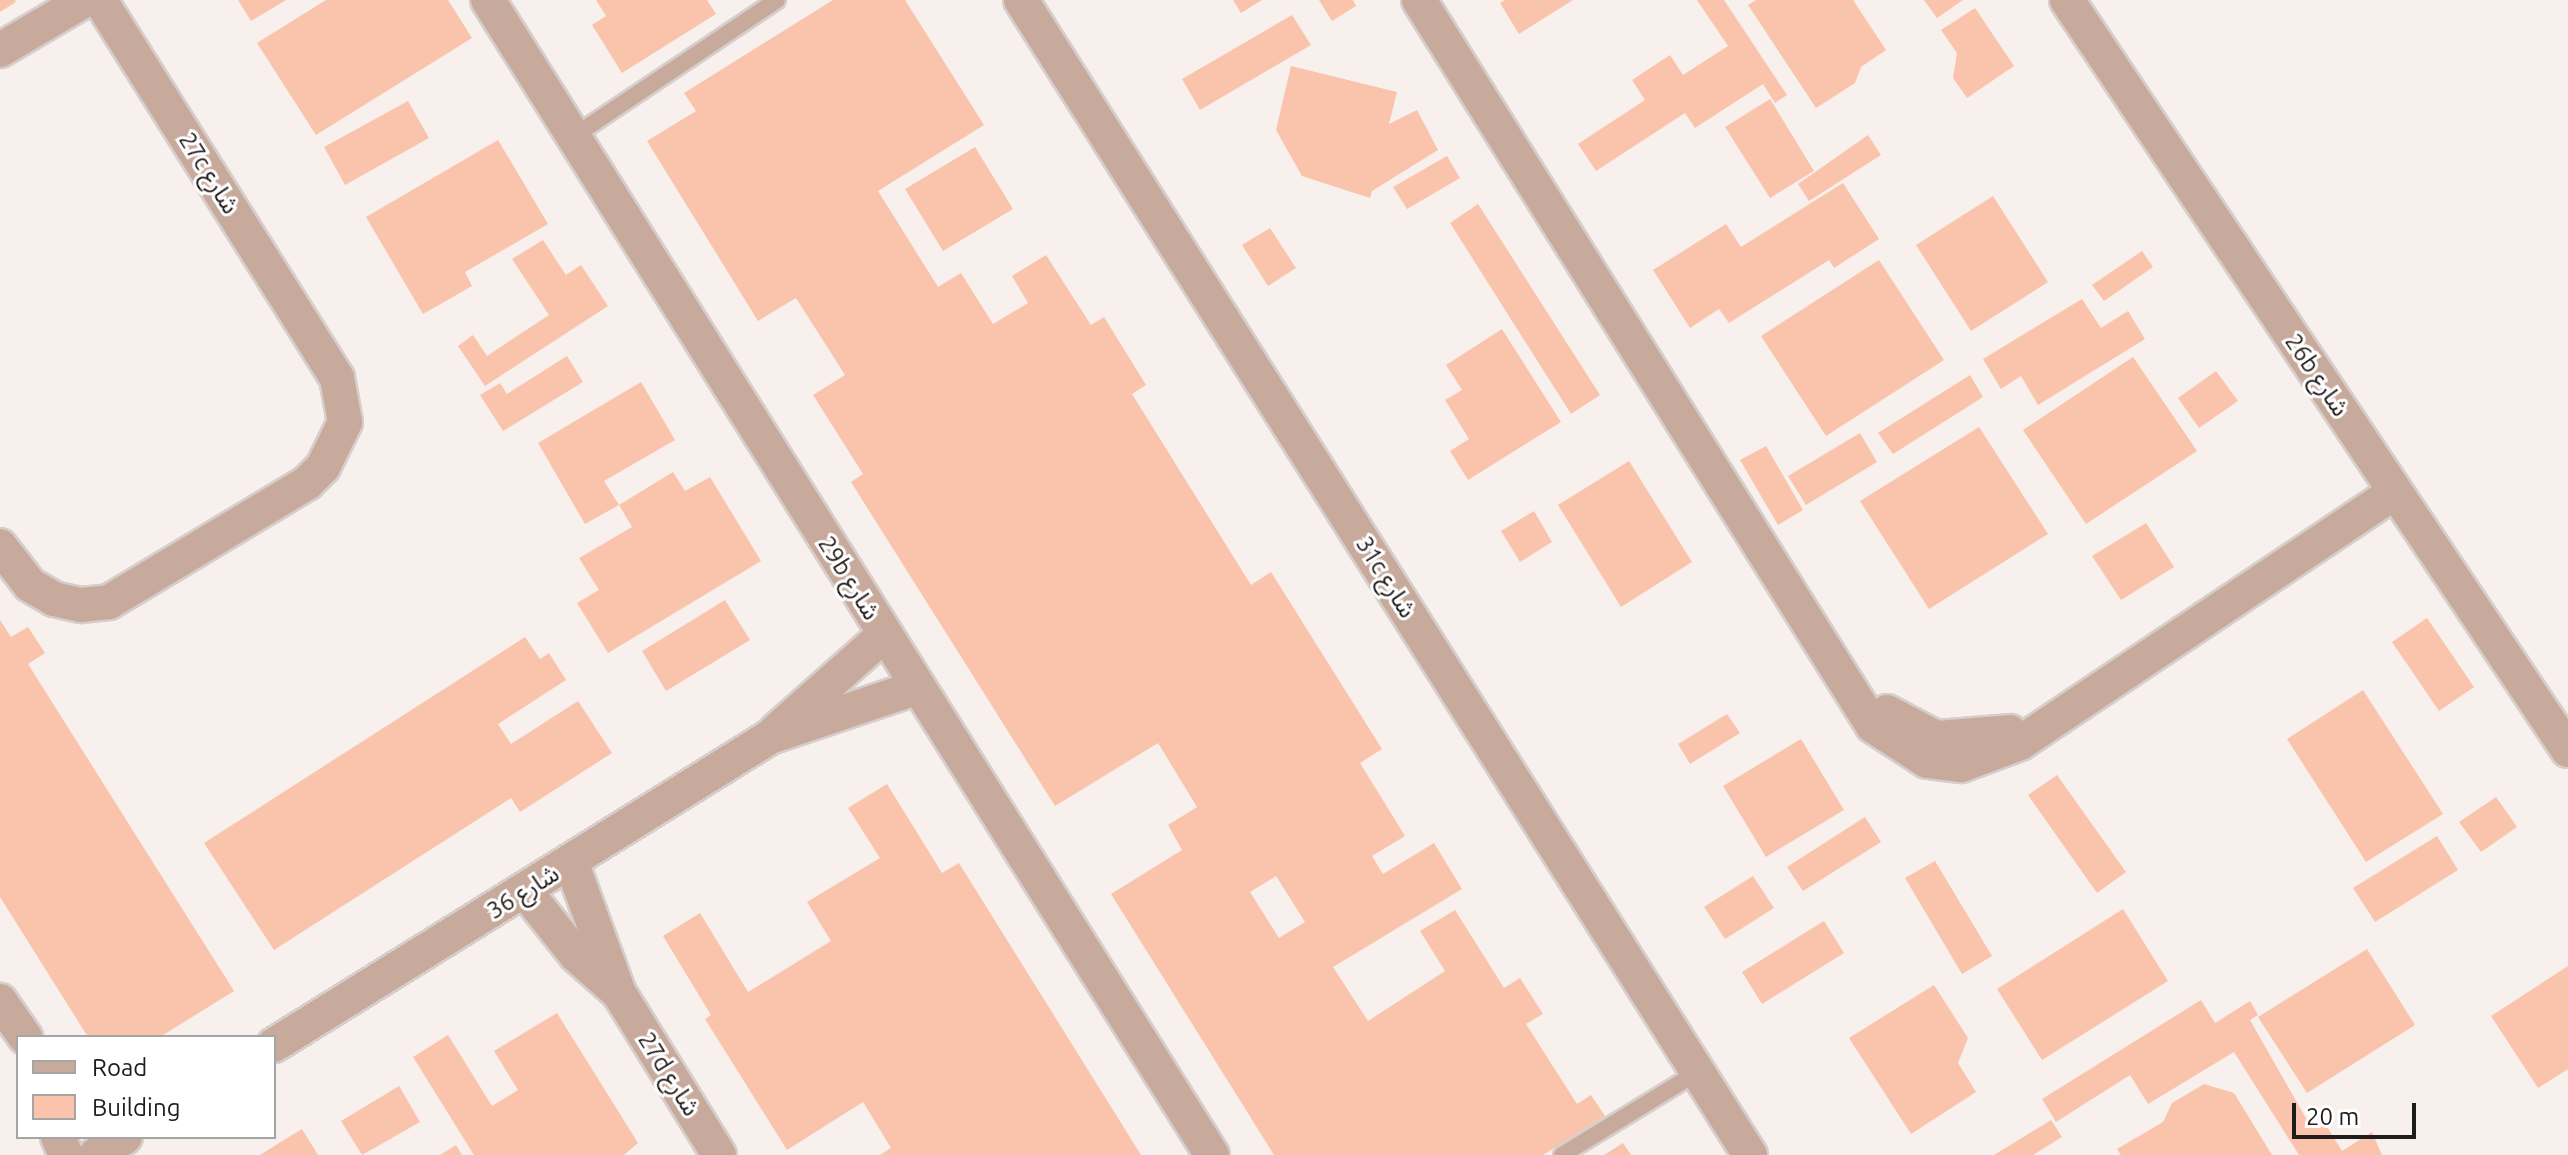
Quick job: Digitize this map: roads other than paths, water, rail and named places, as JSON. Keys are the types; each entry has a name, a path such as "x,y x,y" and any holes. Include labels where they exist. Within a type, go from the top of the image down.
{"street":[{"path":"0,50 85,0"},
{"name":"27c شارع","path":"4,553 80,584 127,580 168,566 263,508 297,473 318,436 328,398 318,347 100,0"},
{"name":"29b شارع","path":"488,0 916,688 1212,1155"},
{"name":"31c شارع","path":"1021,0 1750,1155"},
{"path":"1419,0 1840,666 1873,726 1927,761 1961,765 1991,758 2395,492"},
{"name":"26b شارع","path":"2067,0 2568,750"},
{"name":"شارع 36","path":"276,1044 770,737 884,635"},
{"name":"شارع 36","path":"770,737 916,688"},
{"name":"27d شارع","path":"571,862 619,993 719,1155"},
{"name":"27d شارع","path":"525,891 576,955 619,993"},
{"path":"0,1001 22,1035"}],"lane":[{"path":"574,136 777,0"},
{"path":"1562,1155 1698,1072"}]}
